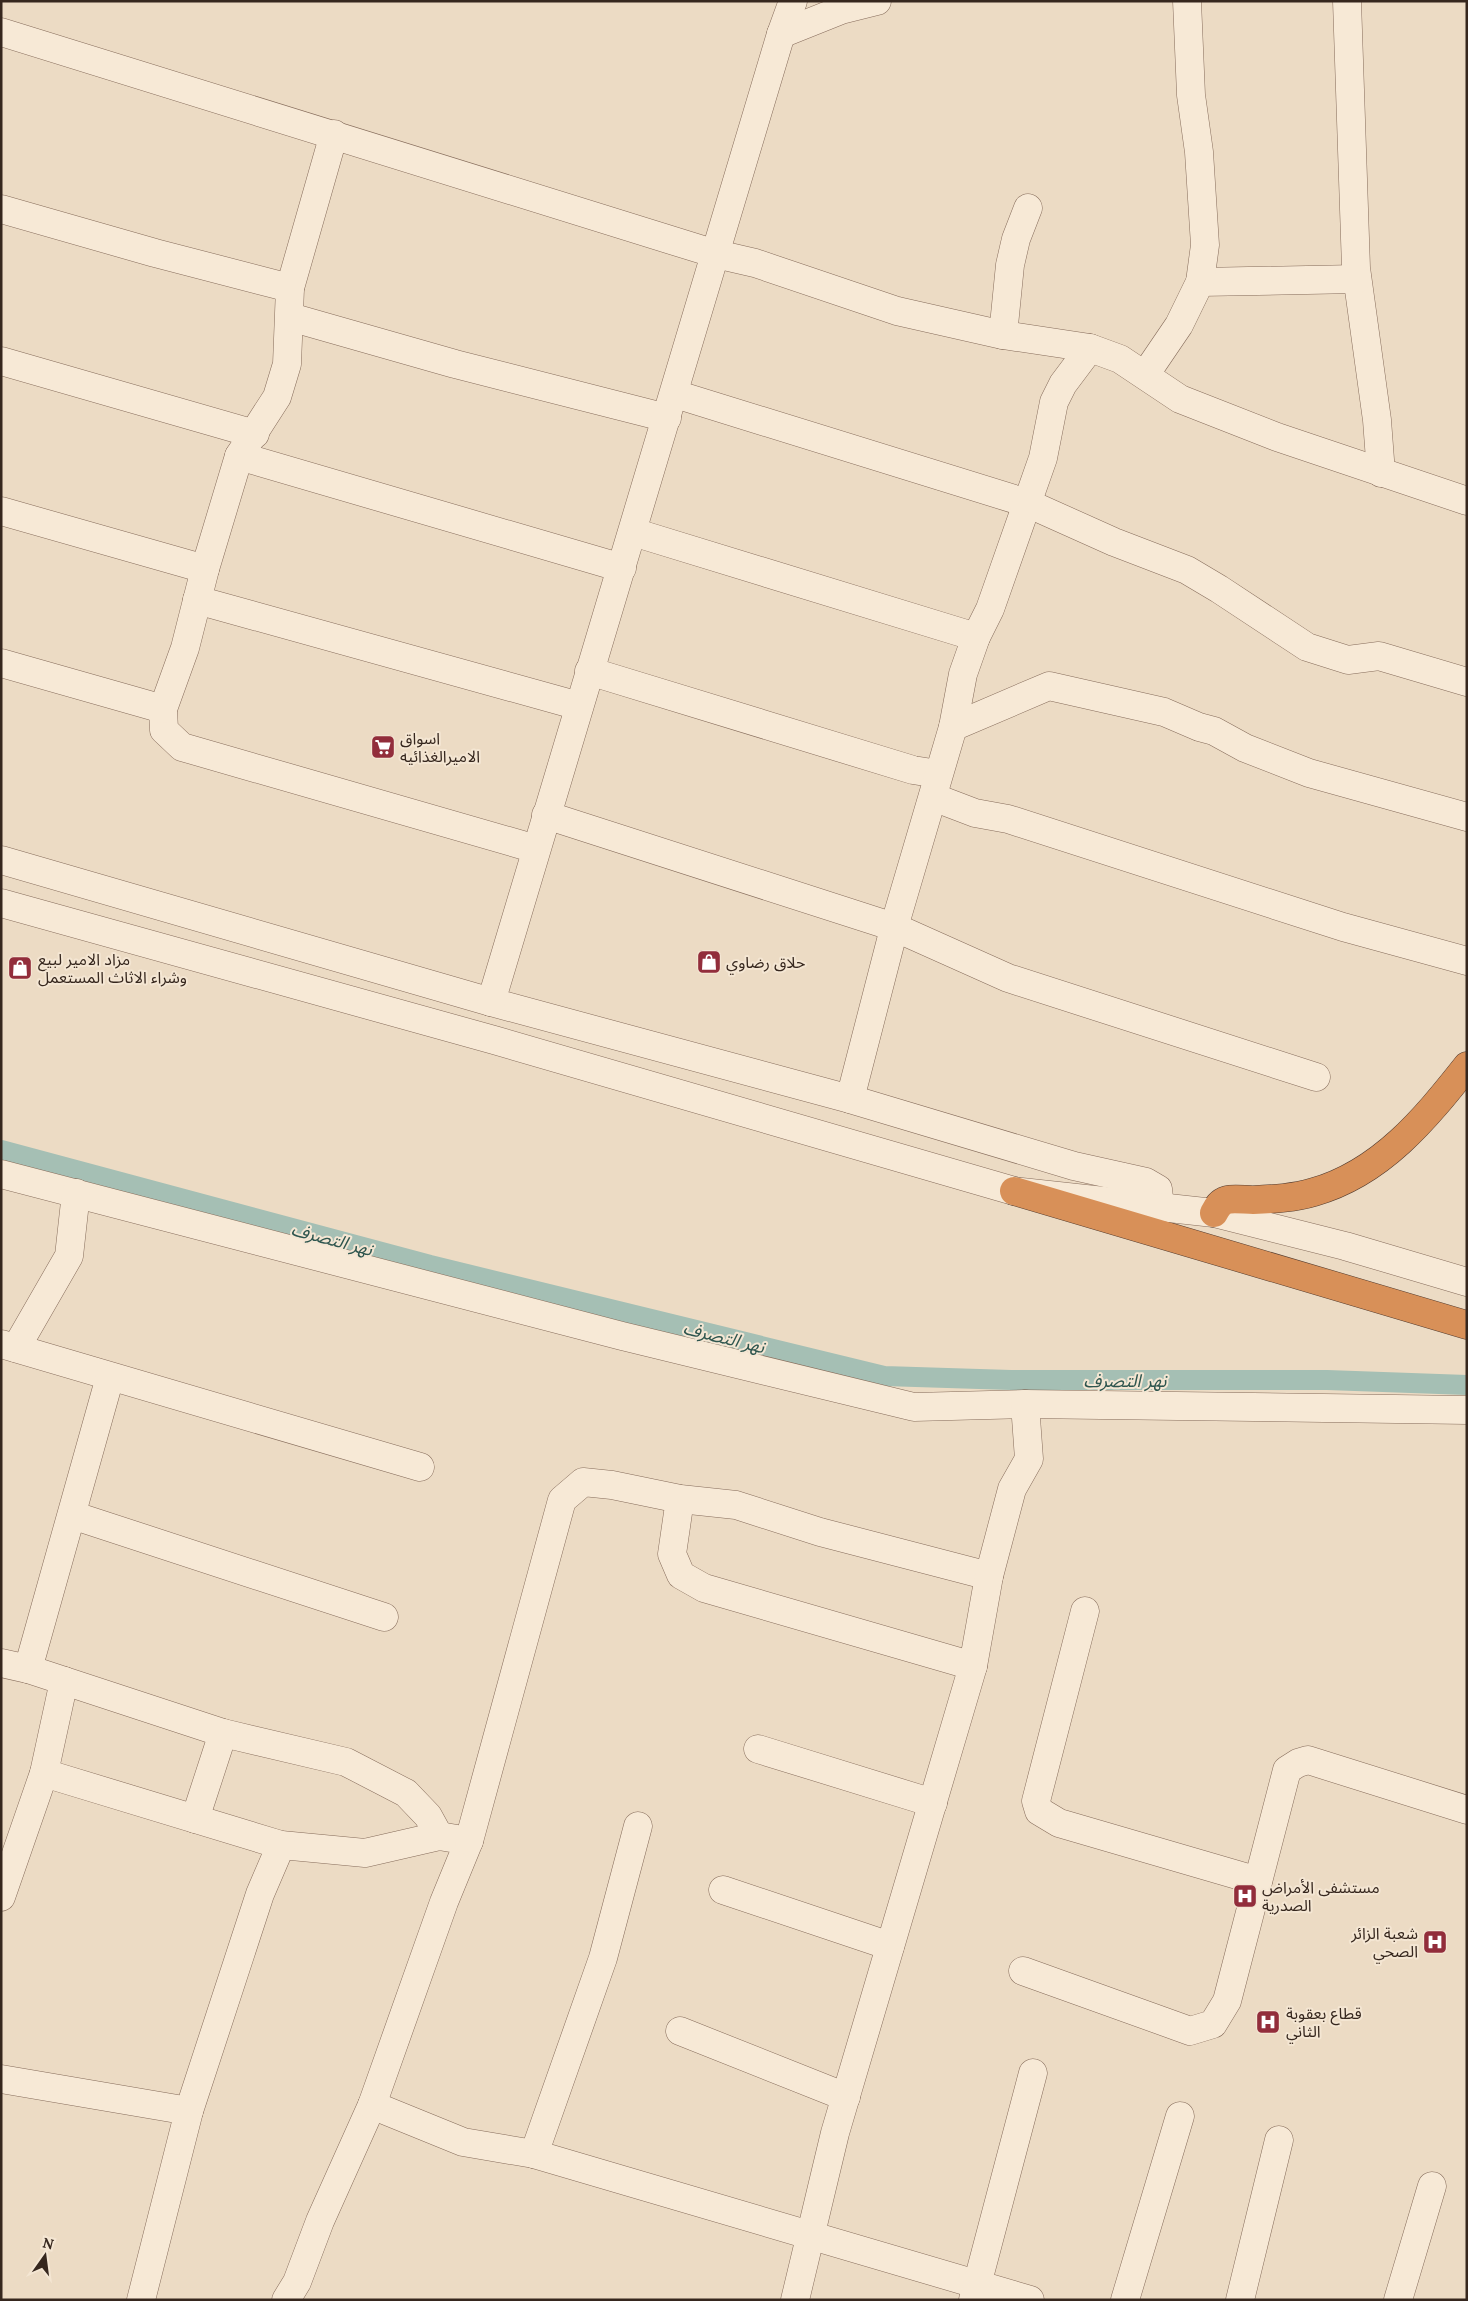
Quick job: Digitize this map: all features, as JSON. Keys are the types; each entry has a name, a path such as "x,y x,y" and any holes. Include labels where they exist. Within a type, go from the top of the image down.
{"highway":[{"path":"1214,1213 1218,1205 1227,1200 1279,1199 1314,1192 1345,1180 1377,1161 1424,1120 1467,1066"},
{"path":"1014,1191 1467,1325"}],"street":[{"path":"490,1002 671,406 781,34 793,1"},
{"path":"1145,375 1179,325 1200,282 1205,245 1199,152 1191,95 1187,1"},
{"path":"1347,1 1351,168 1357,279 1377,420 1381,473"},
{"path":"781,34 841,10 872,2"},
{"path":"1,32 716,254 754,263 897,311 1003,334 1090,348 1120,359 1180,398 1277,438 1467,501"},
{"path":"334,134 290,288 290,317 285,372 277,397 255,434 239,456 205,570 185,648 163,709 164,730 182,747 536,849"},
{"path":"1003,334 1010,266 1016,239 1028,208"},
{"path":"1,209 155,253 290,288"},
{"path":"1200,282 1357,279"},
{"path":"290,317 455,364 671,406 1027,503 1114,542 1186,570 1220,588 1307,647 1348,660 1379,656 1467,682"},
{"path":"850,1100 894,927 953,728 963,674 976,637 990,609 1027,503 1042,458 1054,402 1063,384 1090,348"},
{"path":"1,361 255,434"},
{"path":"239,456 622,568"},
{"path":"1,511 205,570"},
{"path":"633,532 976,637"},
{"path":"197,600 579,706"},
{"path":"1,664 163,709"},
{"path":"589,671 912,770 975,813 1008,819 1343,927 1467,960"},
{"path":"953,728 1049,686 1164,712 1199,728 1214,731 1245,748 1309,773 1467,818"},
{"path":"546,815 894,927 1008,978 1316,1077"},
{"path":"1,860 490,1002 850,1100 1074,1166 1146,1182 1158,1189 1160,1207"},
{"path":"1,903 494,1040 1014,1191 1214,1213 1345,1246 1467,1282"},
{"path":"1,1174 622,1336 914,1407 1025,1404 1467,1410"},
{"path":"76,1193 69,1256 9,1346 420,1467"},
{"path":"28,1669 110,1377"},
{"path":"795,2300 812,2237 835,2133 973,1666 989,1576 1012,1489 1029,1459 1025,1404"},
{"path":"286,2300 297,2282 320,2221 372,2105 444,1902 469,1841 562,1500 583,1482 612,1485 680,1499 736,1505 820,1532 989,1576"},
{"path":"680,1499 672,1554 681,1575 704,1588 973,1666"},
{"path":"72,1515 384,1617"},
{"path":"1085,1611 1036,1802 1039,1811 1060,1823 1258,1881"},
{"path":"1,1663 28,1669 223,1732 346,1762 406,1793 428,1816 439,1836"},
{"path":"1,1897 44,1773 64,1681"},
{"path":"195,1819 223,1732"},
{"path":"758,1749 933,1803"},
{"path":"1022,1971 1190,2031 1213,2024 1227,2001 1287,1770 1298,1763 1308,1760 1467,1810"},
{"path":"44,1773 281,1845 365,1853 439,1836 469,1841"},
{"path":"534,2154 603,1958 638,1826"},
{"path":"141,2300 189,2111 260,1894 281,1845"},
{"path":"723,1890 890,1946"},
{"path":"680,2031 846,2097"},
{"path":"974,2293 1033,2073"},
{"path":"1,2079 189,2111"},
{"path":"372,2105 462,2142 534,2154 812,2237 974,2293 1030,2300"},
{"path":"1125,2300 1180,2116"},
{"path":"1240,2300 1279,2140"},
{"path":"1398,2300 1432,2186"}],"waterway":[{"name":"نهر التصرف","path":"1,1150 430,1265 884,1376 1011,1380 1327,1380 1467,1385"}],"place":[{"name":"اسواق الاميرالغذائيه","path":"383,747"},
{"name":"حلاق رضاوي","path":"709,962"},
{"name":"مزاد الامير لبيع وشراء الاثاث المستعمل","path":"20,968"},
{"name":"مستشفى الأمراض الصدرية","path":"1245,1896"},
{"name":"شعبة الزائر الصحي","path":"1435,1942"},
{"name":"قطاع بعقوبة الثاني","path":"1268,2022"}]}
